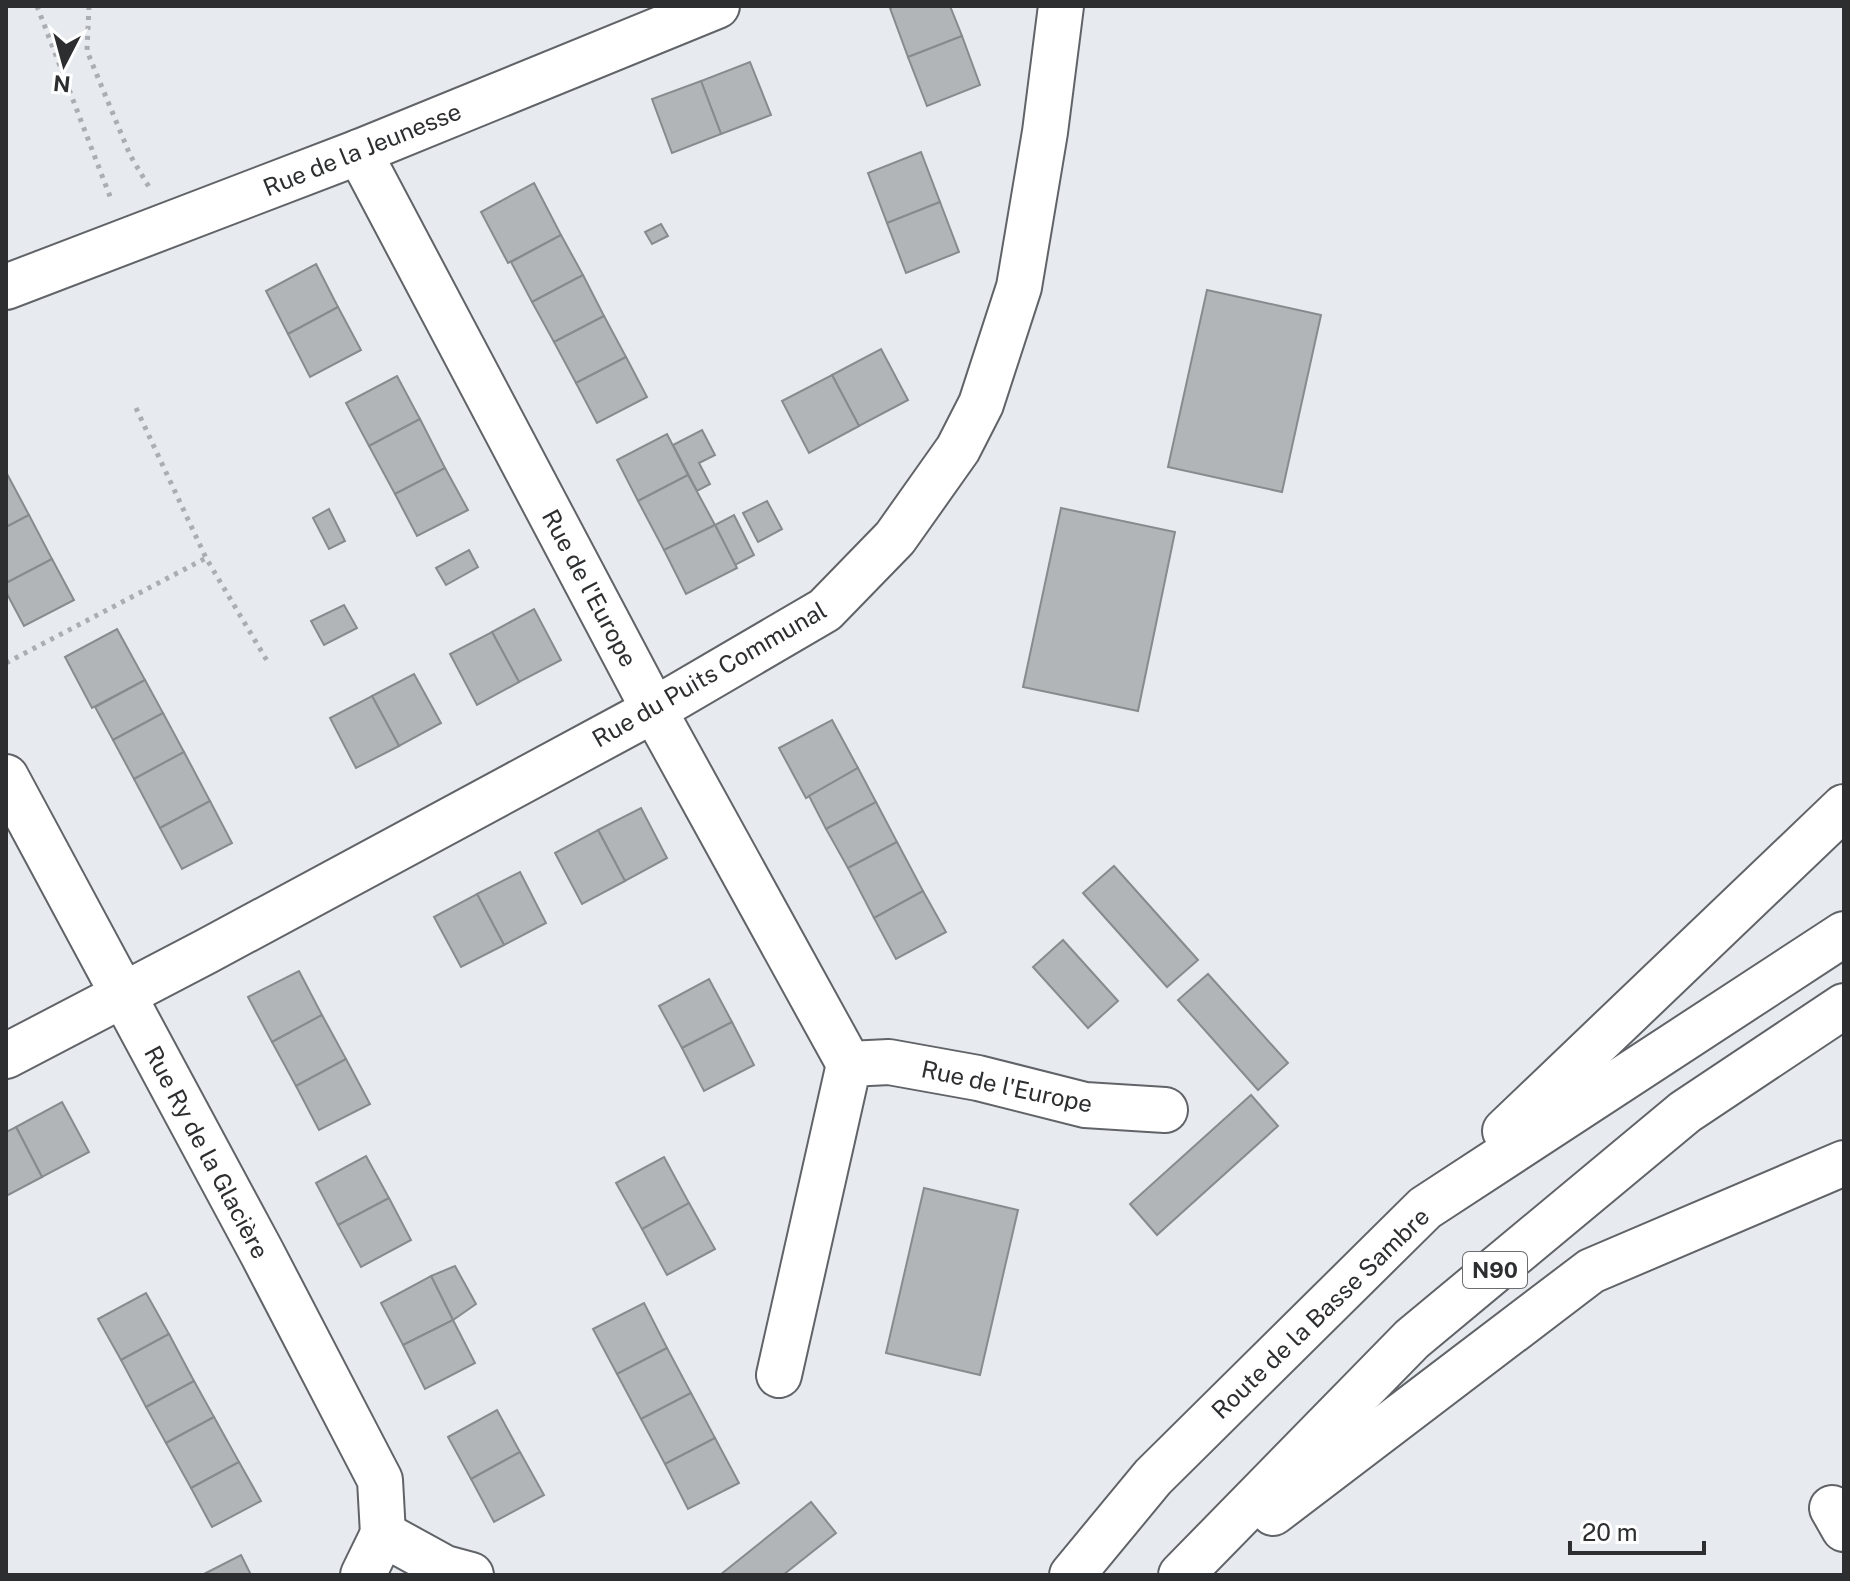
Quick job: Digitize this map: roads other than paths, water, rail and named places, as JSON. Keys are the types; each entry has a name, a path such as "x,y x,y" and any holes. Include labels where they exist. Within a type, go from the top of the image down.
{"main road":[{"name":"Rue de la Jeunesse","path":"6,287 359,152 717,6"},
{"name":"Rue du Puits Communal","path":"6,1056 654,710 825,610 895,538 958,449 981,404 1019,287 1045,132 1061,6"},
{"name":"Rue de l'Europe","path":"359,152 654,710 849,1064 889,1062 978,1078 1085,1105 1165,1110"},
{"name":"Rue Ry de la Glacière","path":"6,777 255,1239 380,1480 383,1534 363,1575"},
{"path":"1425,1208 1844,807"},
{"name":"Route de la Basse Sambre","path":"1072,1575 1153,1477 1425,1208 1844,934"},
{"name":"N90","path":"1181,1575 1412,1339 1685,1112 1844,1006"},
{"path":"779,1375 849,1064"},
{"path":"1191,1575 1591,1271 1844,1163"},
{"path":"383,1534 445,1568 471,1575"}]}
